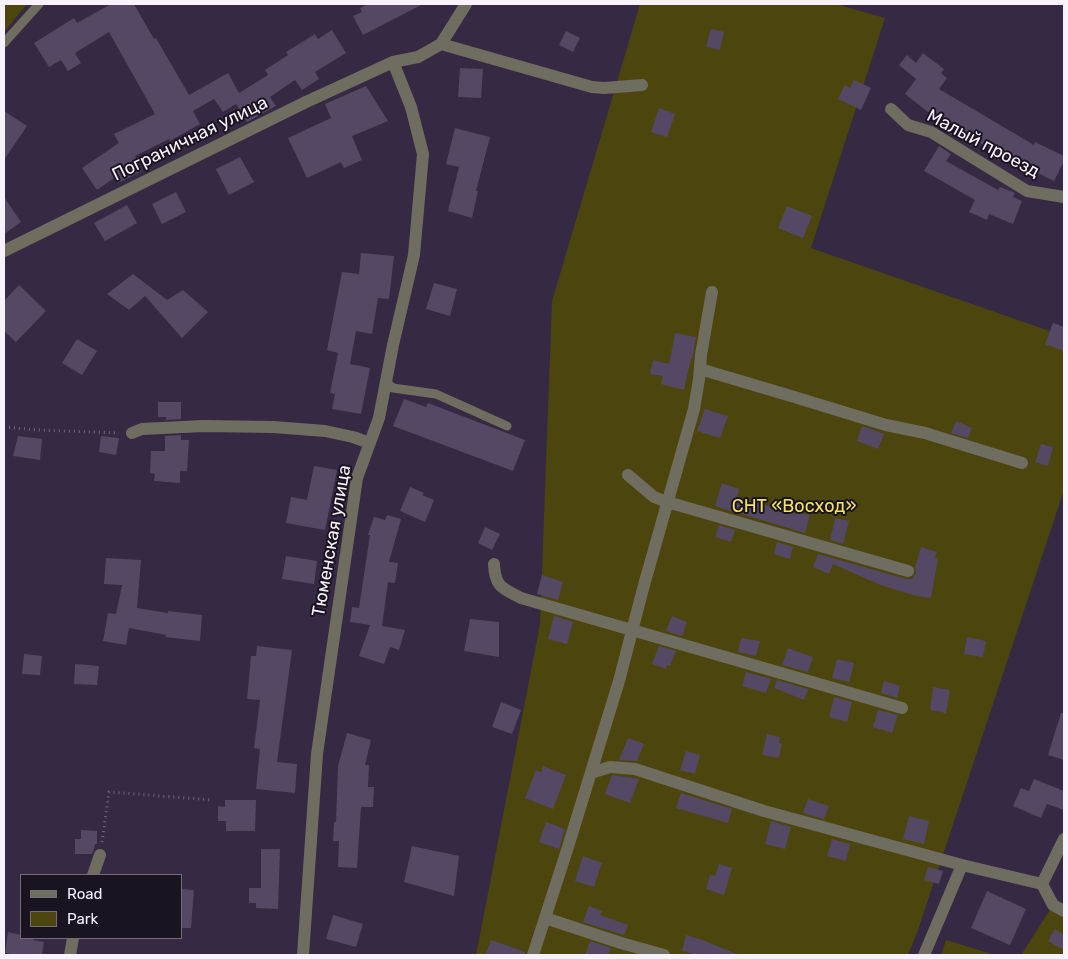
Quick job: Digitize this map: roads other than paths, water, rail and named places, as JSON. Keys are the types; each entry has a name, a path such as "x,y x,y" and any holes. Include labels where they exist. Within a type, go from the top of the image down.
{"street":[{"path":"393,62 418,57 442,44 466,4"},
{"path":"442,44 592,87 642,85"},
{"name":"Пограничная улица","path":"4,251 306,102 393,62"},
{"name":"Тюменская улица","path":"303,955 317,754 357,478 379,418 414,254 424,154 411,107 393,62"},
{"name":"Малый проезд","path":"891,109 908,125 931,132 1027,191 1064,197"},
{"path":"533,955 619,681 694,409 700,369 700,355 712,292"},
{"path":"700,369 886,425 925,433 1022,463"},
{"path":"132,433 142,429 203,426 273,427 325,431 370,443"},
{"path":"628,475 654,497 667,502 908,571"},
{"path":"494,564 494,579 503,588 521,598 902,708"},
{"path":"591,773 610,767 634,769 764,811 962,865 1042,884 1054,905 1064,910"},
{"path":"1042,884 1064,839"},
{"path":"93,874 100,855"},
{"path":"924,955 962,865"},
{"path":"545,918 621,944 664,955"},
{"path":"70,955 73,939"}],"lane":[{"path":"4,43 39,4"},
{"path":"386,382 393,388 436,394 507,426"}],"park label":[{"name":"СНТ «Восход»","path":"794,507"}]}
